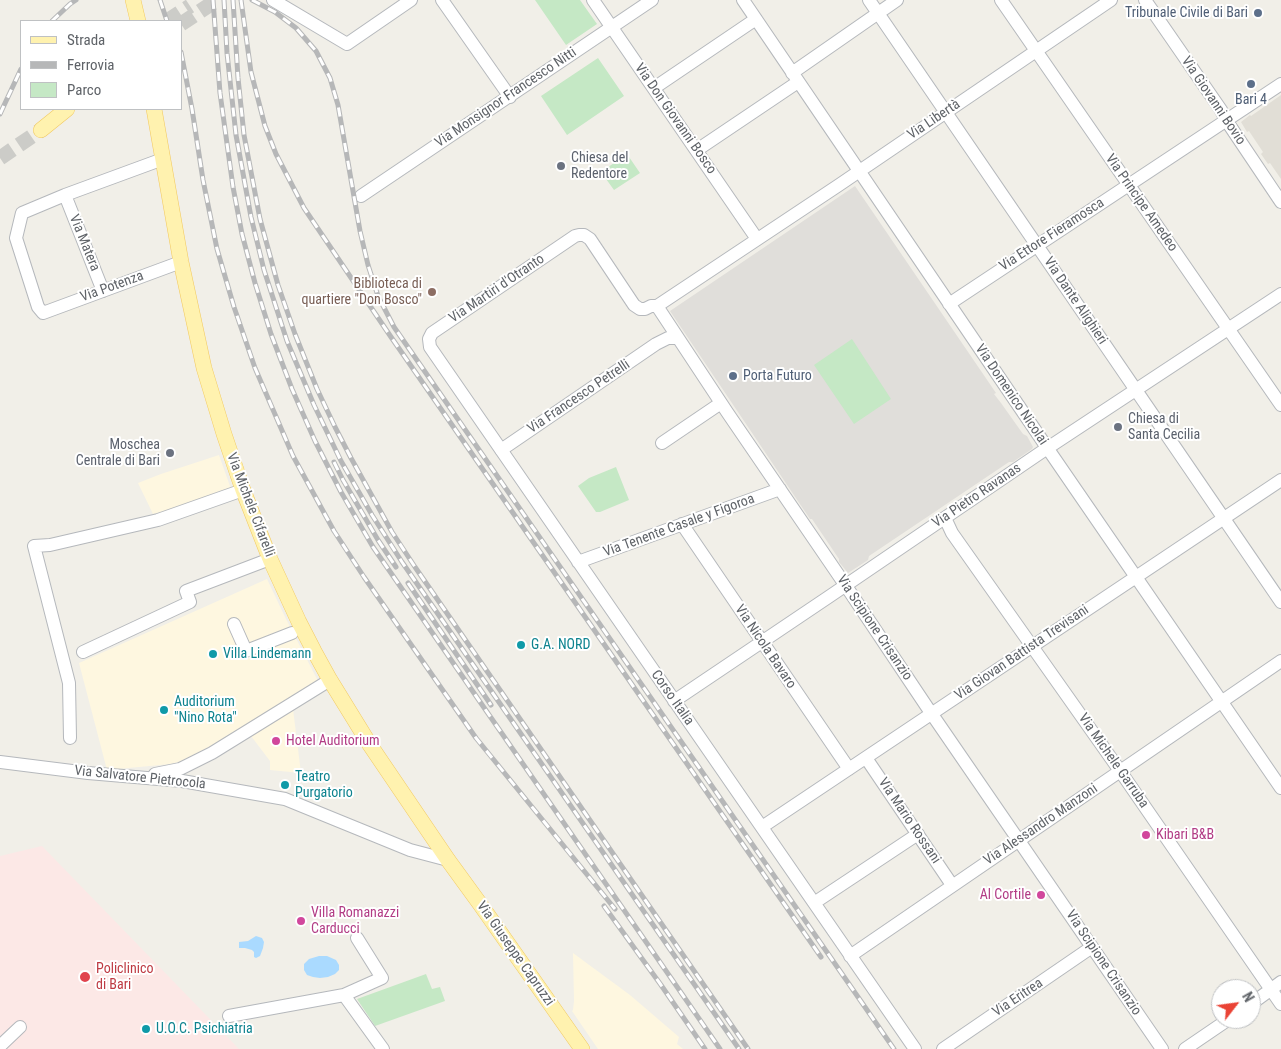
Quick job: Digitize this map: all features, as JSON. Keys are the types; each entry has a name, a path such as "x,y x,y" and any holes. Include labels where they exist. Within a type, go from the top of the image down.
{"main road":[{"path":"133,0 138,20"},
{"path":"50,110 37,126 65,110"},
{"name":"Via Michele Cifarelli","path":"154,110 181,262 204,368 242,490 270,559 299,622 330,680 370,745 448,860"},
{"name":"Via Giuseppe Capruzzi","path":"448,860 582,1049"}],"street":[{"path":"273,0 347,44 412,0"},
{"path":"442,0 510,96"},
{"name":"Via Don Giovanni Bosco","path":"593,0 757,239"},
{"name":"Via Monsignor Francesco Nitti","path":"361,196 652,0"},
{"name":"Via Domenico Nicolai","path":"743,0 1281,788"},
{"name":"Via Dante Alighieri","path":"870,0 1281,602"},
{"path":"697,150 897,0"},
{"name":"Via Principe Amedeo","path":"1001,0 1281,405"},
{"name":"Via Libertà","path":"660,310 757,239 840,185 859,170 1111,0"},
{"name":"Via Giovanni Bovio","path":"1145,0 1221,110 1281,202"},
{"path":"654,88 756,19"},
{"name":"Via Ettore Fieramosca","path":"949,304 1281,84"},
{"path":"65,195 163,159"},
{"name":"Via Matera","path":"65,195 103,291"},
{"name":"Via Potenza","path":"65,195 22,213 16,238 38,307 43,313 181,262"},
{"name":"Via Martiri d'Otranto","path":"430,346 429,339 432,333 579,235 584,235 590,240 634,305 640,309 651,306 660,310"},
{"name":"Via Pietro Ravanas","path":"674,701 1281,294"},
{"path":"657,343 662,335 660,310"},
{"name":"Via Scipione Crisanzio","path":"660,310 932,714 1162,1049"},
{"name":"Via Francesco Petrelli","path":"501,450 657,343 668,338 678,338"},
{"name":"Corso Italia","path":"430,346 915,1049"},
{"path":"662,443 721,402"},
{"name":"Via Giovan Battista Trevisani","path":"762,827 1281,480"},
{"name":"Via Tenente Casale y Figoroa","path":"578,562 780,489"},
{"path":"70,738 69,683 34,546 50,545 158,520 242,490"},
{"name":"Via Michele Garruba","path":"945,518 952,533 1120,771 1276,985 1281,1004"},
{"name":"Via Nicola Bavaro","path":"682,524 849,769"},
{"path":"83,652 190,602 186,591 270,559"},
{"path":"234,624 246,651 292,633"},
{"name":"Via Alessandro Manzoni","path":"850,956 1281,661"},
{"path":"136,777 180,769 212,753 330,680"},
{"name":"Via Mario Rossani","path":"866,758 952,885"},
{"name":"Via Salvatore Pietrocola","path":"0,762 118,776 182,781 284,799 410,850 448,860"},
{"path":"814,903 918,834"},
{"path":"229,1016 344,995 382,978 357,938"},
{"name":"Via Eritrea","path":"943,1049 1092,947"},
{"path":"1261,996 1276,985"},
{"path":"344,995 382,1049"},
{"path":"0,1046 20,1026"},
{"path":"1185,1049 1214,1029"}],"shaded area":[{"path":"1281,95 1281,179 1270,163 1268,164 1261,154 1263,152 1241,122"},
{"path":"855,186 996,393 994,394 1023,434 1027,436 1033,447 869,556 868,560 848,573 670,311"},
{"path":"219,455 231,489 153,514 138,483"},
{"path":"267,579 318,681 188,759 171,764 107,770 79,663"},
{"name":"Hotel Auditorium","path":"293,709 301,773 270,770 270,761 251,736"},
{"name":"Policlinico di Bari","path":"42,846 239,1049 0,1049 0,856"},
{"path":"573,953 630,995 679,1037 677,1044 683,1049 598,1049 572,1011 574,1001"}],"green space":[{"path":"535,0 580,0 597,24 566,45"},
{"path":"598,58 624,96 567,135 541,96"},
{"path":"627,154 640,173 614,190 601,172"},
{"path":"852,339 891,399 854,424 814,365"},
{"path":"616,467 629,500 596,512 578,486 589,478"},
{"path":"426,974 432,989 440,987 445,1001 375,1026 357,999"}],"water":[{"path":"256,936 262,938 264,942 260,956 256,958 252,950 239,948 239,942 248,941"},
{"path":"327,956 336,960 339,970 328,977 320,978 307,975 304,970 304,964 309,959"}],"tunnel":[{"path":"182,23 217,0"},
{"path":"169,20 190,6"},
{"path":"0,158 41,130"}],"railway":[{"path":"53,20 76,0"},
{"path":"160,0 167,20"},
{"path":"213,0 220,93 233,187 242,234 271,334 315,441 341,492 373,547 720,1049"},
{"path":"224,0 227,53 236,135 251,217 264,270 287,341 314,405 341,461 402,562 739,1049"},
{"path":"233,0 244,135 260,219 278,285 295,334 317,389 335,427 392,532 415,567 748,1049"},
{"path":"241,0 251,72 265,126 276,154 304,208 391,337 821,957"},
{"path":"252,0 275,12 296,28 316,51 330,78 338,105 360,231 368,265 378,296 394,327 894,1049"},
{"path":"182,57 217,249 255,368 293,456 334,531 476,738 615,909"},
{"path":"0,114 20,71"},
{"path":"334,462 378,540 396,567"},
{"path":"408,583 491,705"},
{"path":"604,906 705,1049"}],"place":[{"name":"Tribunale Civile di Bari","path":"1258,13"},
{"name":"Bari 4","path":"1251,84"},
{"name":"Chiesa del Redentore","path":"561,166"},
{"name":"Biblioteca di quartiere \"Don Bosco\"","path":"432,292"},
{"name":"Porta Futuro","path":"733,376"},
{"name":"Chiesa di Santa Cecilia","path":"1118,427"},
{"name":"Moschea Centrale di Bari","path":"170,453"},
{"name":"G.A. NORD","path":"521,645"},
{"name":"Villa Lindemann","path":"213,654"},
{"name":"Auditorium \"Nino Rota\"","path":"164,710"},
{"name":"Hotel Auditorium","path":"276,741"},
{"name":"Teatro Purgatorio","path":"285,785"},
{"name":"Kibari B&B","path":"1146,835"},
{"name":"Al Cortile","path":"1041,895"},
{"name":"Villa Romanazzi Carducci","path":"301,921"},
{"name":"Policlinico di Bari","path":"85,977"},
{"name":"U.O.C. Psichiatria","path":"146,1029"}]}
